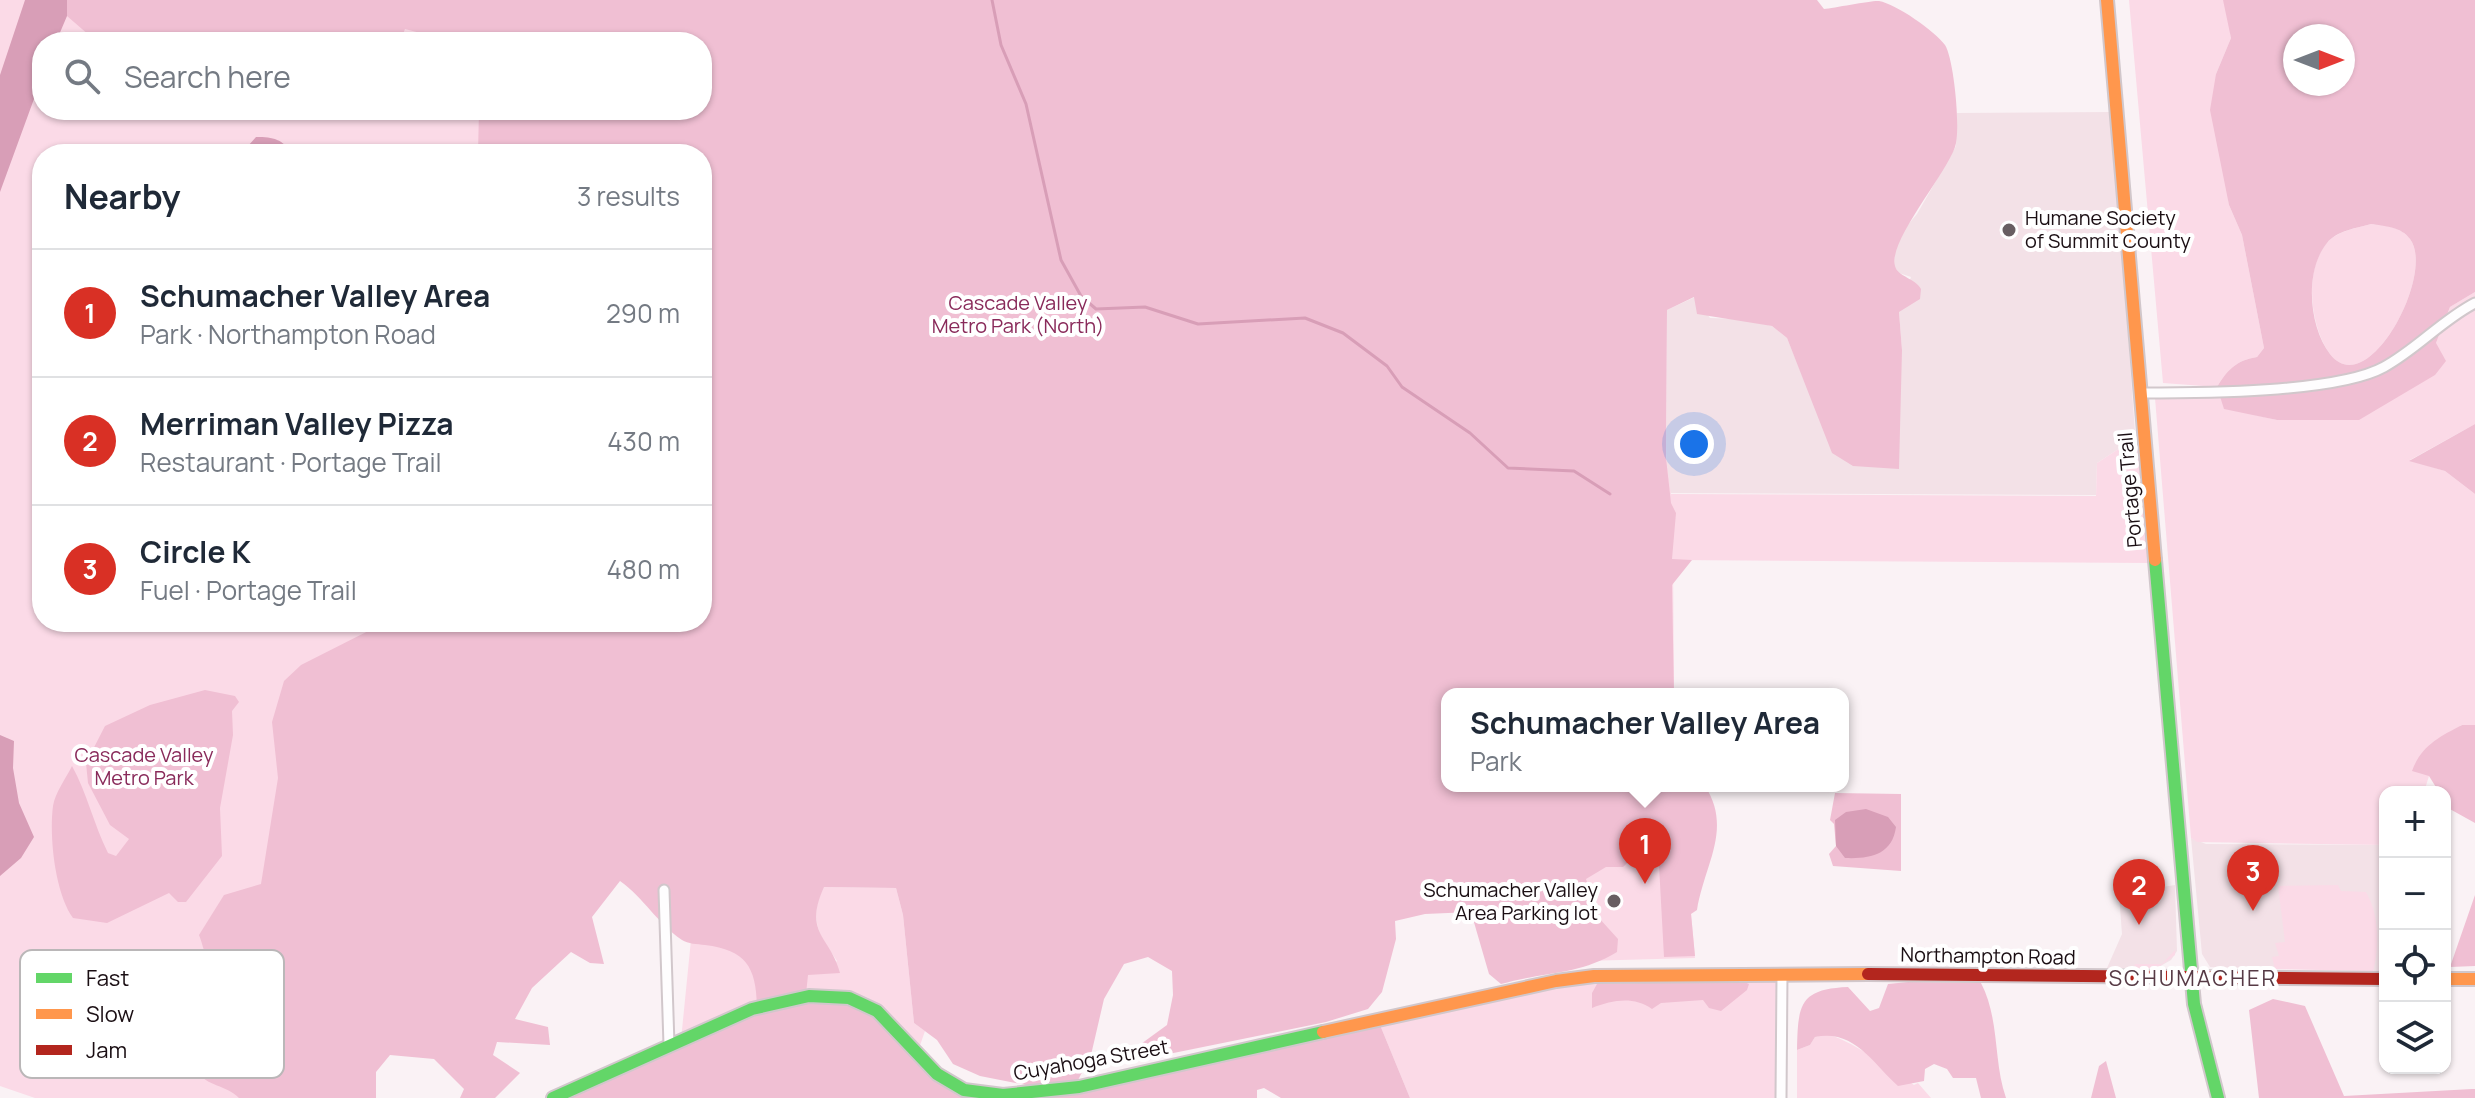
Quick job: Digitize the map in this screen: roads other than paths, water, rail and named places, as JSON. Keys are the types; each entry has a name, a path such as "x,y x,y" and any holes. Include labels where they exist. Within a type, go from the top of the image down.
{"street":[{"name":"Portage Trail","path":"2107,0 2194,1004 2218,1098"},
{"path":"2141,393 2193,393 2349,380 2383,368 2475,303"},
{"path":"664,890 669,1045"},
{"path":"1781,1098 1782,975"},
{"name":"Northampton Road","path":"1590,976 2379,979"},
{"name":"Cuyahoga Street","path":"553,1098 776,1000 806,995 841,994 866,1001 887,1015 938,1077 961,1089 1003,1095 1135,1074 1590,976"},
{"path":"2451,979 2475,979"}],"waterway":[{"path":"992,0 1001,45 1026,104 1061,260 1081,296 1096,309 1145,307 1198,324 1305,318 1343,333 1387,366 1402,387 1470,433 1508,468 1574,471 1610,494"}],"place":[{"name":"Humane Society of Summit County","path":"2009,230"},
{"name":"Schumacher Valley Area","path":"1645,884"},
{"name":"Schumacher Valley Area Parking lot","path":"1614,901"},
{"name":"Circle K","path":"2253,911"},
{"name":"Merriman Valley Pizza","path":"2139,925"}],"district":[{"name":"SCHUMACHER","path":"2193,978"}],"park label":[{"name":"Cascade Valley Metro Park (North)","path":"1018,314"},
{"name":"Cascade Valley Metro Park","path":"144,766"}]}
